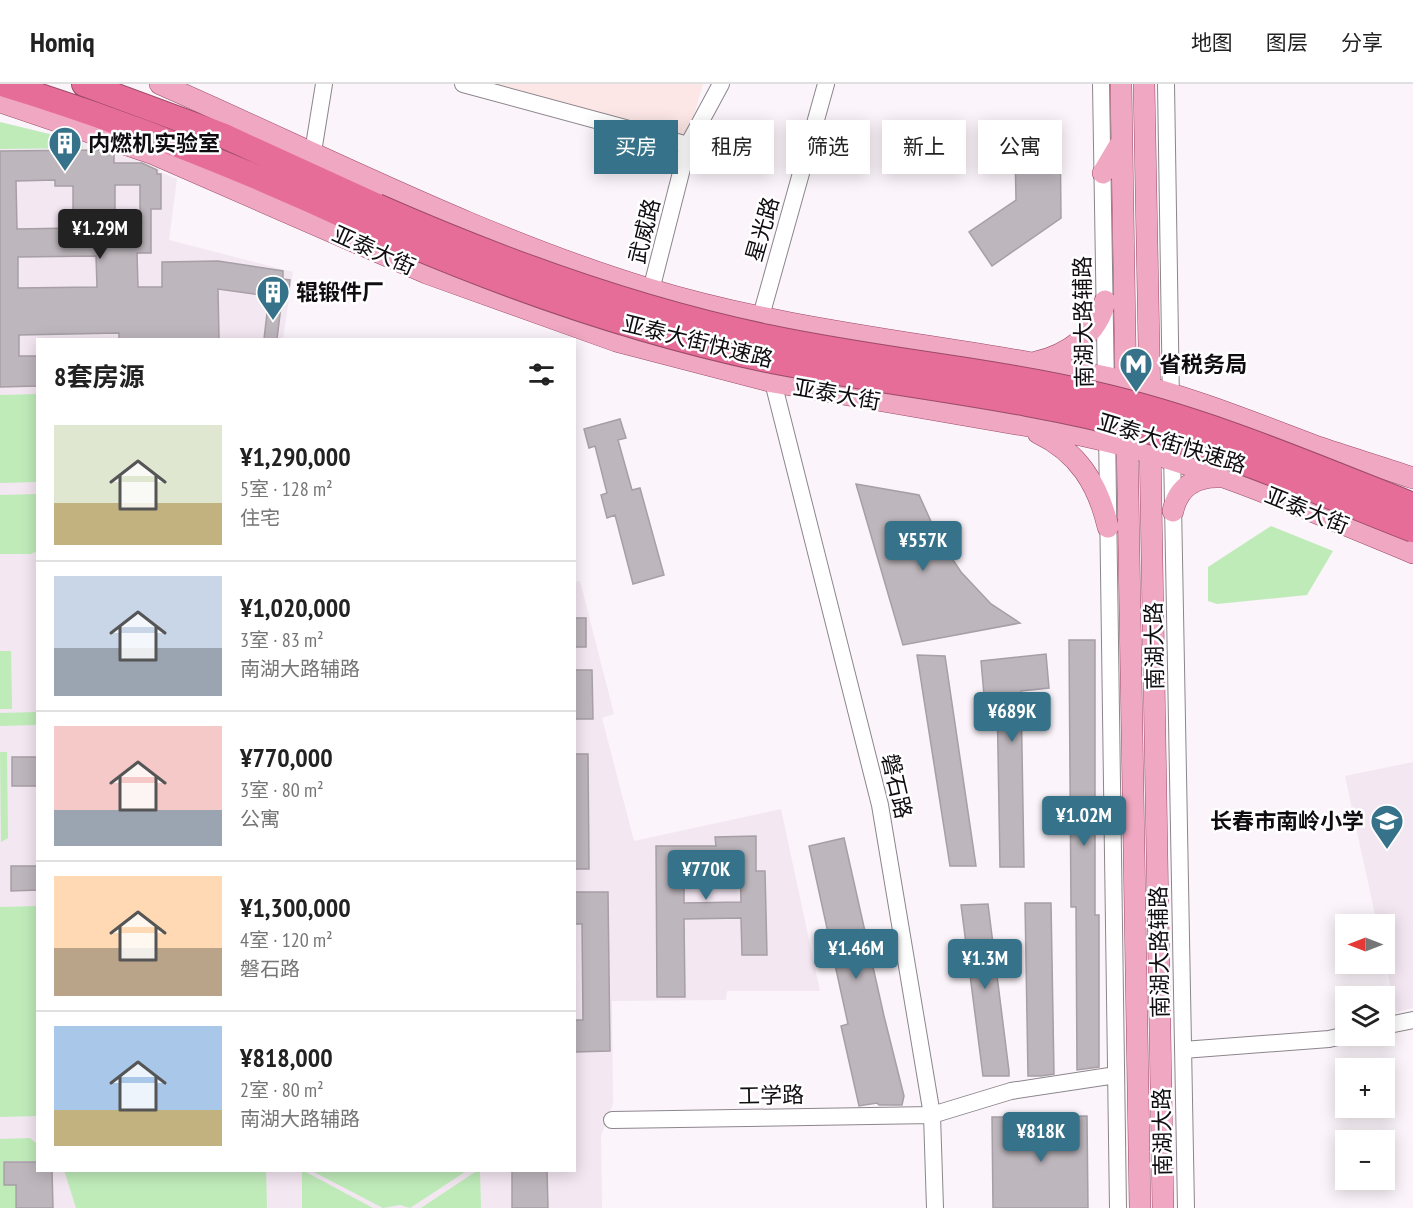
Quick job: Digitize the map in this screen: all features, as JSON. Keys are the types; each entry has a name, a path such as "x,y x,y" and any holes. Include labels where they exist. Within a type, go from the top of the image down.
{"highway":[{"name":"亚泰大街快速路","path":"2,84 125,124 372,216 444,235 540,271 718,325 814,345 1093,393 1206,425 1413,505"},
{"name":"亚泰大街快速路","path":"87,85 222,135 372,216 436,257 536,295 714,348 822,370 1024,404 1139,429 1199,446 1413,530"},
{"path":"67,123 125,124"}],"main road":[{"path":"160,84 509,240 651,290 829,330 1030,363 1149,387 1213,406 1320,448 1413,478"},
{"name":"南湖大路","path":"1121,84 1117,443 1140,1208"},
{"name":"南湖大路","path":"1144,84 1163,1208"},
{"name":"亚泰大街","path":"0,102 151,153 204,174 355,243 488,297 616,341 773,382 1117,443 1172,458 1225,477 1413,553"},
{"path":"1103,173 1122,141"},
{"path":"1030,363 1058,356 1083,339 1099,321 1105,301"},
{"path":"1021,425 1056,442 1080,464 1096,490 1108,527"},
{"path":"1173,511 1179,493 1190,483 1205,477 1225,477"}],"street":[{"path":"313,152 324,84"},
{"path":"463,84 688,145"},
{"name":"武威路","path":"651,290 688,145 721,84"},
{"name":"星光路","path":"761,316 826,84"},
{"name":"南湖大路辅路","path":"1101,84 1105,301 1116,380"},
{"name":"南湖大路辅路","path":"1166,84 1186,1208"},
{"name":"磐石路","path":"773,382 880,805 932,1115 935,1208"},
{"name":"南湖大路辅路","path":"1117,443 1108,527 1118,1208"},
{"path":"1395,1024 1413,1020"},
{"path":"1183,1050 1335,1038"},
{"name":"工学路","path":"612,1120 932,1115 1011,1090 1116,1075"}],"shaded area":[{"path":"483,84 703,84 693,120 690,120 688,136 678,133 678,120 625,120"},
{"path":"0,122 104,147 159,164 160,172 177,179 169,240 293,272 283,338 36,338 36,1172 576,1172 576,582 580,581 614,714 602,718 634,841 781,809 820,991 727,991 726,1000 612,1001 613,1104 601,1136 602,1208 0,1208"},
{"name":"长春市南岭小学","path":"1413,762 1413,1008 1396,1012 1395,986 1390,986 1388,974 1395,974 1395,914 1375,914 1345,776"}],"green space":[{"path":"0,122 82,142 83,148 0,149"},
{"path":"36,394 36,482 0,483 0,395"},
{"path":"36,494 36,552 31,554 0,554 0,495"},
{"path":"1271,526 1333,551 1307,595 1217,604 1208,601 1208,567"},
{"path":"0,651 11,651 12,709 0,709"},
{"path":"36,712 36,725 0,726 0,713"},
{"path":"0,752 7,752 8,838 1,842"},
{"path":"36,906 36,1116 0,1117 0,907"},
{"path":"30,1138 36,1143 36,1161 3,1161 3,1185 15,1185 15,1208 0,1208 0,1139"},
{"path":"65,1172 266,1172 267,1208 76,1208"},
{"path":"302,1172 306,1172 373,1208 302,1208"},
{"path":"314,1172 465,1172 410,1208 400,1205 383,1208"},
{"path":"475,1172 480,1172 481,1208 421,1208"}],"building":[{"path":"101,150 114,154 114,163 142,163 157,170 157,174 161,174 161,209 151,209 151,253 137,253 138,287 162,287 162,262 218,261 283,271 283,279 290,280 288,298 282,298 277,338 264,338 269,296 218,289 219,338 119,338 119,333 19,335 19,356 36,356 36,386 0,387 0,151","holes":["55,180 55,186 73,186 73,228 17,229 16,181","115,185 140,185 140,228 115,229","96,256 97,287 18,288 18,257"]},
{"path":"1015,174 1061,174 1061,218 992,266 969,232 1016,200"},
{"path":"620,419 626,438 618,440 632,490 640,488 664,575 633,584 615,515 607,518 601,495 607,493 595,446 589,448 584,429"},
{"path":"856,484 919,495 939,539 961,572 991,604 1020,623 903,645"},
{"path":"576,618 586,618 586,647 576,647"},
{"path":"1069,640 1095,640 1095,915 1099,915 1099,1067 1077,1070 1076,907 1071,907"},
{"path":"1046,654 1049,688 1021,691 1024,867 1000,867 997,694 984,695 981,661"},
{"path":"917,655 945,656 976,866 950,866"},
{"path":"576,670 592,670 593,719 576,719"},
{"path":"576,754 588,754 589,869 576,869"},
{"path":"12,757 36,757 36,786 12,786"},
{"path":"756,836 756,871 765,871 767,955 742,955 741,918 684,919 685,997 657,997 656,846 716,846 715,837","holes":["684,863 740,863 741,902 684,903"]},
{"path":"844,838 904,1096 902,1105 879,1105 877,1103 859,1106 841,1026 848,1024 809,846"},
{"path":"11,866 36,866 36,890 11,891"},
{"path":"576,892 608,892 610,1051 576,1052 576,1020 583,1020 582,924 576,924"},
{"path":"1025,903 1051,903 1054,1074 1041,1076 1028,1076"},
{"path":"988,904 1009,1076 983,1076 961,905"},
{"path":"1087,1116 1088,1208 993,1208 992,1117 1014,1117 1017,1137 1029,1137 1029,1117"},
{"path":"4,1162 36,1162 36,1172 52,1172 53,1208 16,1208 16,1185 4,1185"},
{"path":"512,1172 547,1172 548,1208 512,1208"}],"place":[{"name":"内燃机实验室","path":"65,172"},
{"name":"辊锻件厂","path":"273,321"},
{"name":"省税务局","path":"1136,393"},
{"name":"长春市南岭小学","path":"1387,850"}]}
